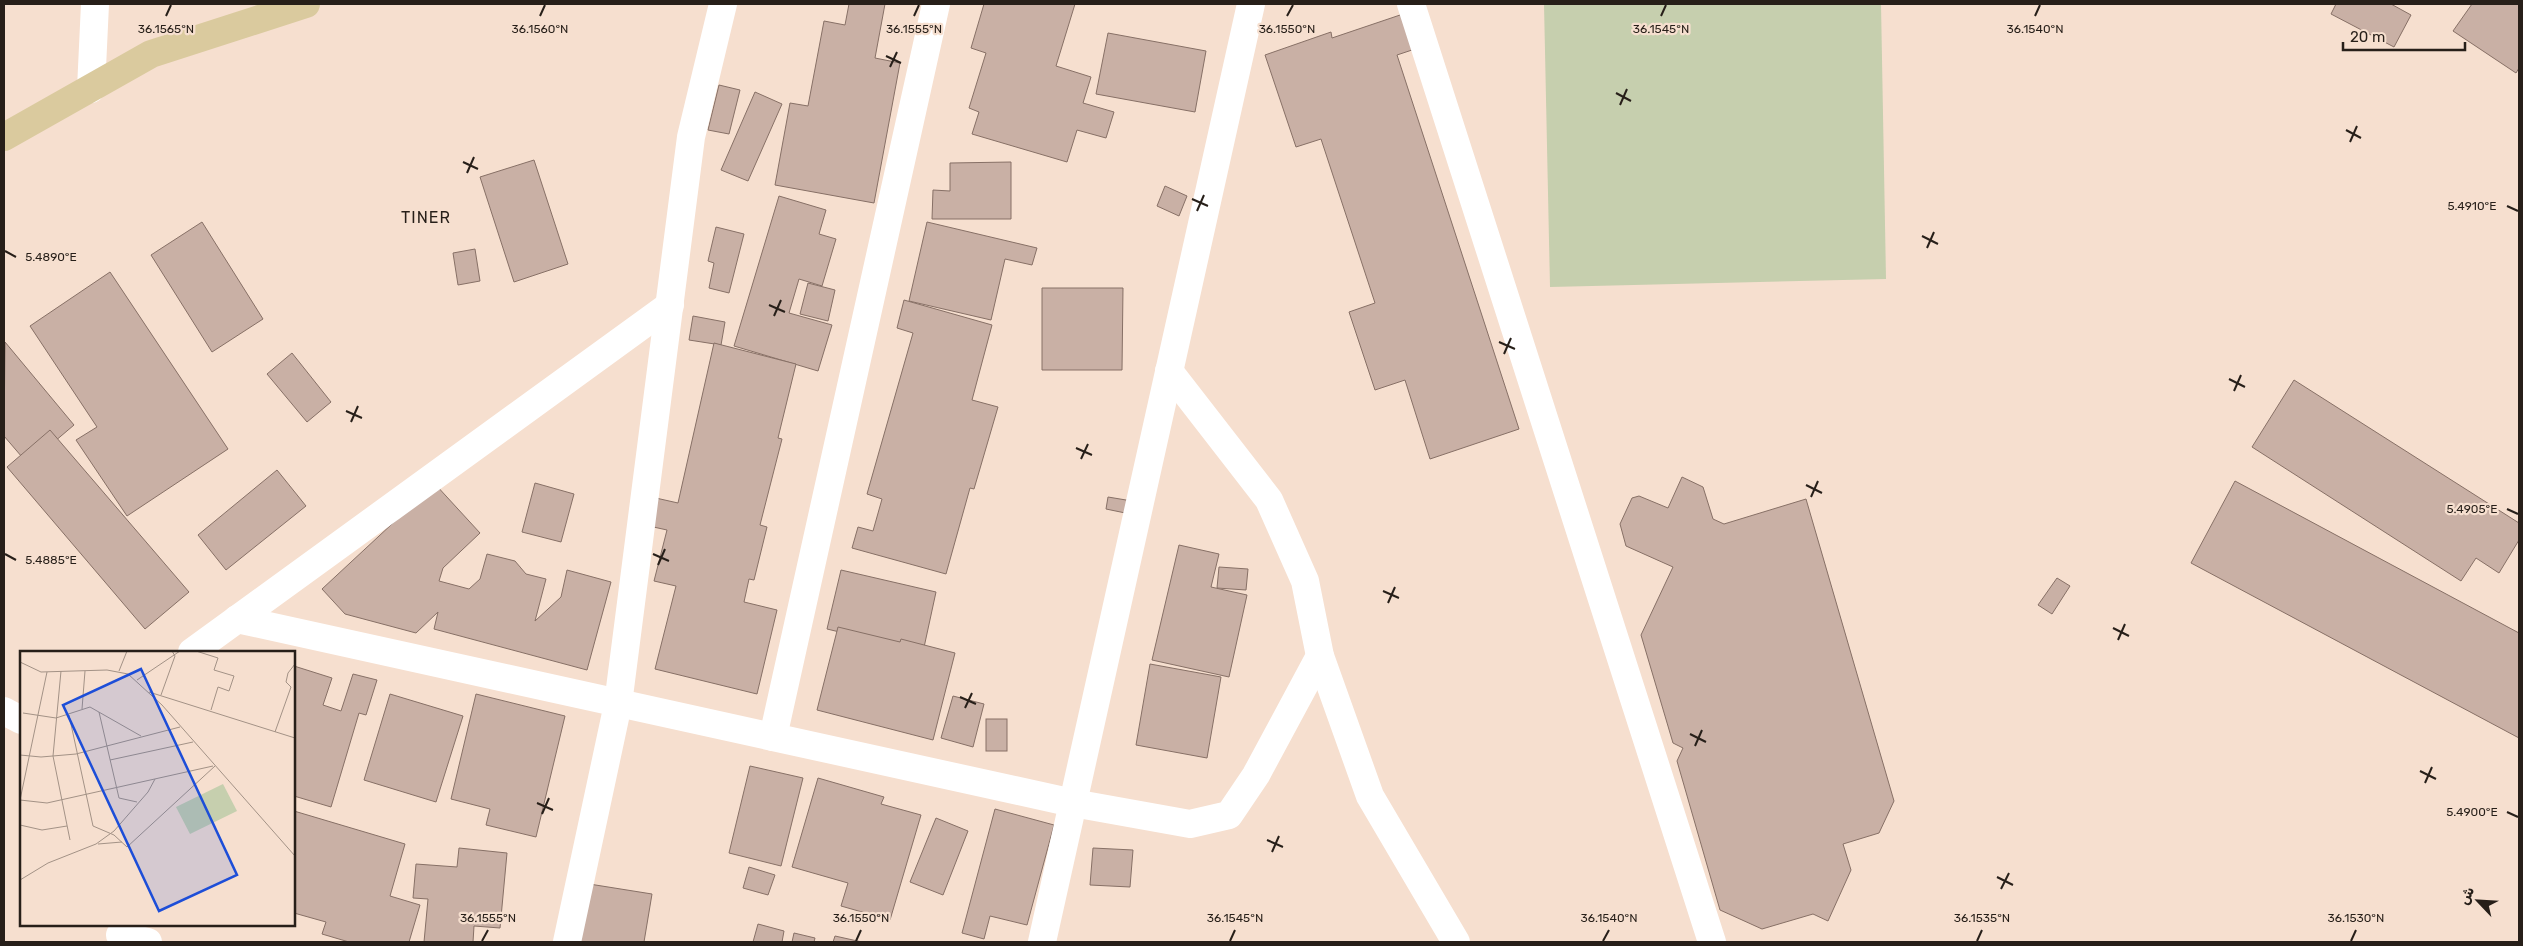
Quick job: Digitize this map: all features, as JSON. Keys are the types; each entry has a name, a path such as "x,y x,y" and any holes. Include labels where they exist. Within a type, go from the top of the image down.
{"main road":[{"path":"4,137 151,54 273,10 306,4"}],"street":[{"path":"91,89 95,4"},
{"path":"568,942 618,704 692,137 723,4"},
{"path":"773,737 936,4"},
{"path":"1042,942 1250,4"},
{"path":"1412,4 1712,942"},
{"path":"193,651 670,305"},
{"path":"1169,371 1269,500 1305,581 1320,656 1370,796 1456,942"},
{"path":"237,619 1073,803 1190,824 1229,815 1256,775 1320,656"},
{"path":"4,711 20,719"},
{"path":"120,934 148,942"}],"green space":[{"path":"1544,4 1881,4 1886,279 1550,287"}],"building":[{"path":"849,4 885,4 875,58 900,63 874,203 775,185 790,103 808,106 824,21 845,25"},
{"path":"984,4 1075,4 1056,66 1091,77 1083,103 1114,112 1106,138 1077,130 1067,162 972,134 979,112 969,108 986,53 971,48"},
{"path":"2336,4 2391,4 2411,15 2394,47 2331,14"},
{"path":"2472,4 2519,4 2519,68 2516,73 2453,31"},
{"path":"1406,13 1418,48 1397,55 1519,429 1430,459 1405,380 1375,390 1349,312 1375,303 1321,139 1296,147 1265,55 1331,32 1332,38"},
{"path":"1108,33 1206,51 1195,112 1096,94"},
{"path":"719,85 740,90 729,134 708,130"},
{"path":"755,92 782,104 748,181 721,170"},
{"path":"534,160 568,264 514,282 480,177"},
{"path":"1011,162 1011,219 932,219 933,190 950,191 950,163"},
{"path":"1165,186 1187,196 1179,216 1157,206"},
{"path":"779,196 826,210 819,234 836,239 822,286 799,279 789,313 832,325 818,371 734,346"},
{"path":"202,222 263,319 212,352 151,255"},
{"path":"927,222 1037,248 1032,265 1005,259 991,320 909,301"},
{"path":"716,227 744,234 729,293 709,288 714,263 708,261"},
{"path":"475,249 480,281 458,285 453,253"},
{"path":"110,272 228,449 127,516 76,440 97,427 30,326"},
{"path":"808,283 835,290 828,321 800,314"},
{"path":"1042,288 1123,288 1122,370 1042,370"},
{"path":"904,300 992,325 972,400 998,407 974,489 970,488 946,574 852,548 858,527 873,531 882,499 867,494 913,333 897,328"},
{"path":"693,316 725,322 721,345 689,340"},
{"path":"5,342 74,425 28,464 4,436"},
{"path":"714,343 796,364 778,438 782,439 760,525 767,527 754,580 749,579 744,602 777,610 757,694 655,669 676,586 654,581 667,530 640,524 647,496 678,503"},
{"path":"292,353 331,402 307,422 267,374"},
{"path":"2294,380 2519,523 2519,540 2499,573 2476,558 2461,581 2252,447"},
{"path":"50,430 189,592 145,629 7,467"},
{"path":"277,470 306,506 226,570 198,535"},
{"path":"1682,477 1703,487 1713,519 1724,524 1806,499 1894,801 1879,833 1843,844 1851,870 1828,921 1813,914 1762,929 1720,910 1677,761 1683,748 1673,743 1641,635 1673,567 1626,546 1620,524 1632,498 1639,496 1668,508"},
{"path":"2235,481 2519,633 2519,738 2191,563"},
{"path":"535,483 574,494 561,542 522,532"},
{"path":"435,484 480,533 443,568 439,581 469,589 480,579 487,554 515,561 526,574 546,579 535,621 561,597 567,570 611,582 587,670 434,629 438,612 416,633 345,614 322,589"},
{"path":"1108,497 1138,502 1135,515 1106,509"},
{"path":"1179,545 1219,554 1211,587 1247,595 1229,677 1152,660"},
{"path":"1219,567 1248,569 1246,590 1217,588"},
{"path":"841,570 936,592 923,652 827,629"},
{"path":"2057,578 2070,586 2052,614 2038,605"},
{"path":"838,627 900,642 901,639 955,653 933,740 817,710"},
{"path":"1150,664 1221,677 1207,758 1136,745"},
{"path":"295,666 332,678 323,705 341,711 353,674 377,680 366,715 359,713 331,807 295,796"},
{"path":"390,694 463,716 436,802 364,780"},
{"path":"476,694 565,716 536,837 486,825 490,809 451,799"},
{"path":"953,696 984,704 973,747 941,738"},
{"path":"986,719 1007,719 1007,751 986,751"},
{"path":"750,766 803,778 781,866 729,853"},
{"path":"818,778 884,797 881,804 921,815 890,920 841,906 848,883 792,867"},
{"path":"995,809 1054,825 1027,925 990,916 984,939 962,933"},
{"path":"295,811 405,844 390,896 420,905 409,942 349,942 322,934 326,922 295,913"},
{"path":"936,818 968,831 943,895 910,882"},
{"path":"459,848 507,853 500,928 474,926 473,942 424,942 428,899 413,898 416,864 457,867"},
{"path":"1093,848 1133,850 1130,887 1090,885"},
{"path":"749,867 775,875 768,895 743,888"},
{"path":"583,883 652,894 644,942 573,942"},
{"path":"758,924 784,931 782,942 753,942"},
{"path":"794,933 815,938 814,942 792,942"},
{"path":"835,936 862,942 833,942"}],"district":[{"name":"TINER","path":"426,217"}]}
